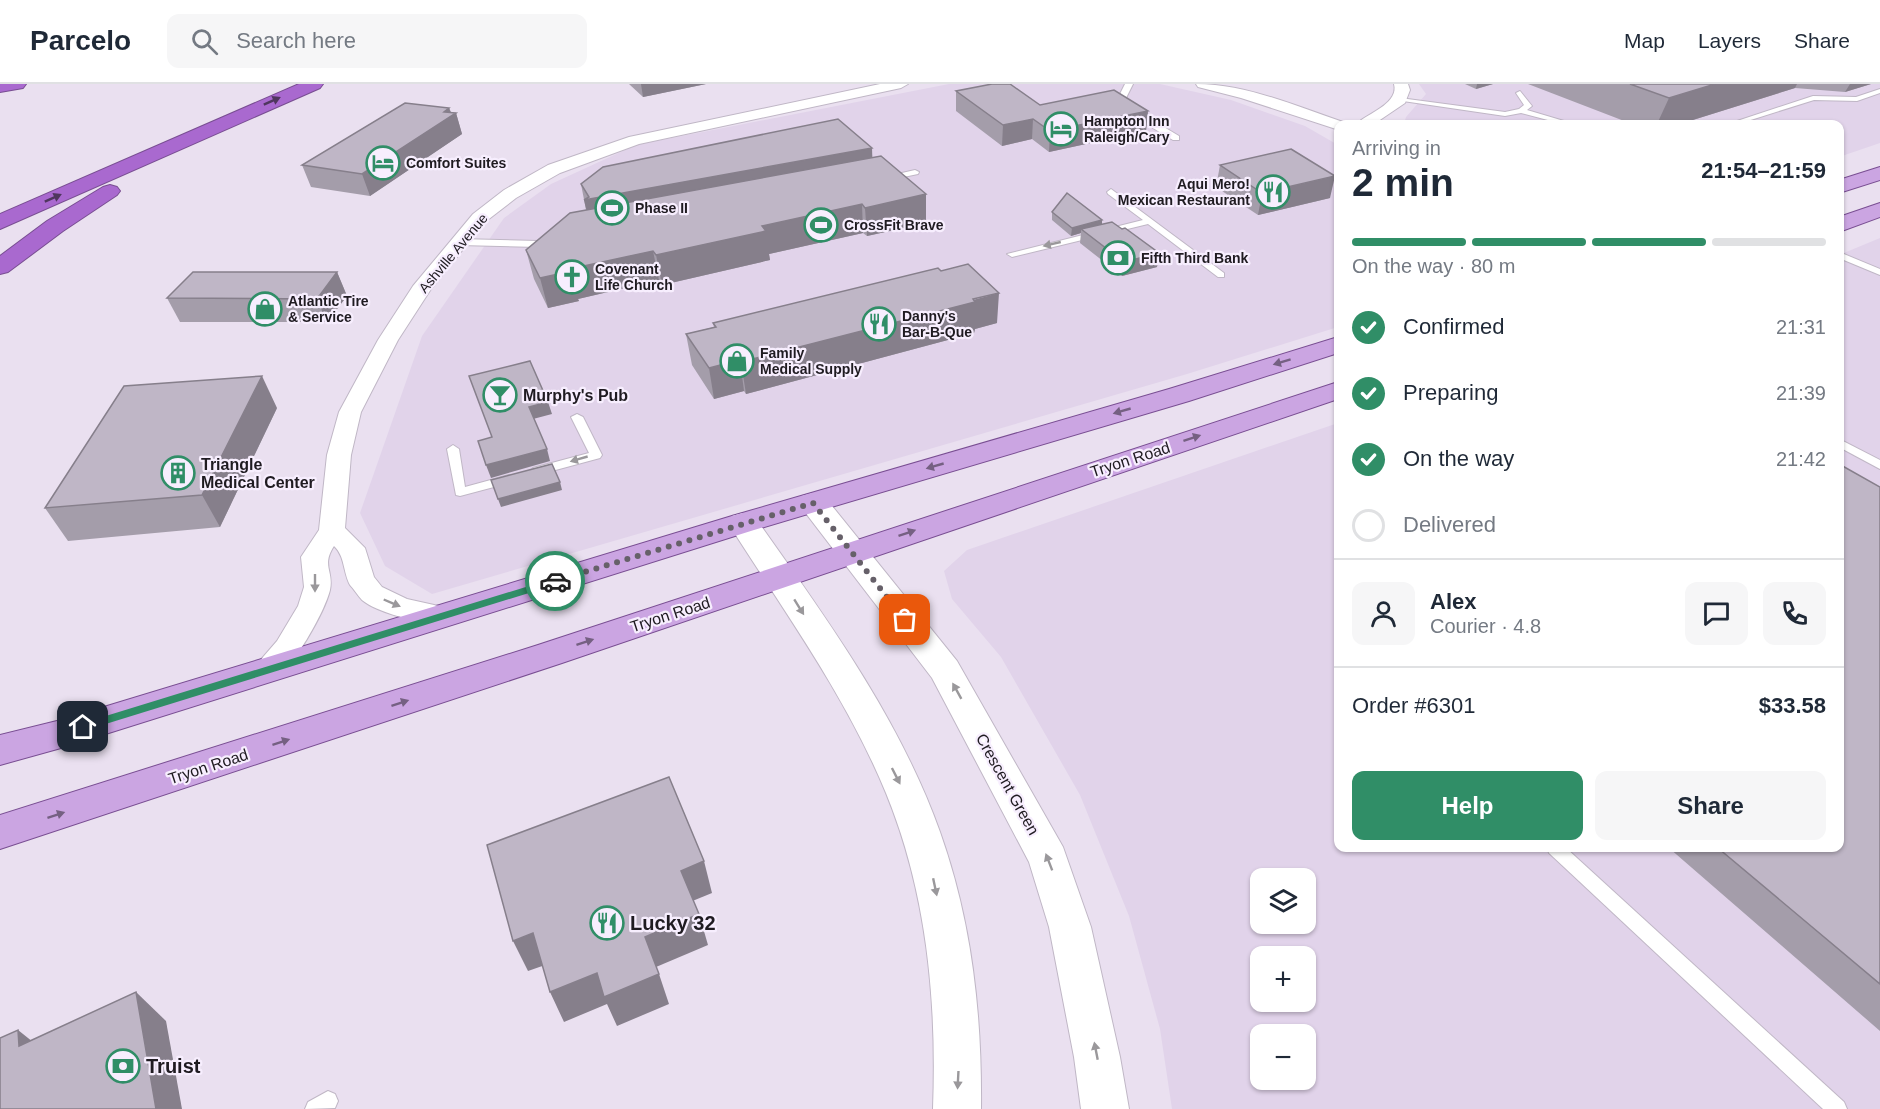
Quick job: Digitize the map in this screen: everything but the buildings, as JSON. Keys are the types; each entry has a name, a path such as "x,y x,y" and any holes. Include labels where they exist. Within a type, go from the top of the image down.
{"highway":[{"path":"0,87 17,84"},
{"path":"0,222 314,84"},
{"path":"0,267 54,226 231,119"}],"main road":[{"path":"1844,185 1880,173"},
{"path":"1844,223 1880,208"},
{"path":"0,750 61,734 743,523 1334,346"},
{"name":"Tryon Road","path":"0,832 186,774 1334,391"},
{"path":"0,760 61,734"}],"street":[{"name":"Ashville Avenue","path":"265,671 287,648 312,606 316,587 314,557 332,530 339,455 350,412 388,340 423,286 479,218 510,194 554,169 635,140 901,84"},
{"path":"1203,84 1246,94 1334,124"},
{"path":"1371,120 1400,100 1403,90 1401,84"},
{"name":"Crescent Green","path":"813,503 945,670 1049,860 1070,927 1097,1057 1105,1109"},
{"path":"743,523 849,684 905,793 932,873 953,969 959,1066 957,1109"},
{"path":"332,530 352,548 361,580 372,594 401,607 442,616"}],"lane":[{"path":"1129,84 1120,102 1124,107 1176,138"},
{"path":"1744,120 1813,98 1857,99 1880,91"},
{"path":"1520,93 1528,106 1521,111"},
{"path":"1400,100 1504,114 1521,111 1555,120"},
{"path":"871,181 915,172"},
{"path":"1111,192 1221,275"},
{"path":"1012,254 1150,221"},
{"path":"459,242 538,244 561,239"},
{"path":"1844,257 1880,272"},
{"path":"453,449 460,492 596,455 577,417"},
{"path":"1844,445 1880,465"},
{"path":"1559,852 1837,1109"}],"shaded area":[{"path":"949,84 1160,84 1231,100 1305,126 1334,143 1334,328 1187,374 432,594 385,566 360,513 422,336 504,218 551,184 636,145"},
{"path":"1419,84 1880,84 1880,143 1844,155 1844,120 1405,120 1426,94"},
{"path":"1880,238 1880,1109 1172,1109 1160,1029 1129,916 1080,795 1001,657 952,599 944,571 967,550 1334,424 1334,852 1844,852 1844,253"}],"way so far":[{"path":"555,581 813,503 905,620"}],"place":[{"name":"Hampton Inn Raleigh/Cary","path":"1061,129"},
{"name":"Comfort Suites","path":"383,163"},
{"name":"Aqui Mero! Mexican Restaurant","path":"1273,192"},
{"name":"Phase II","path":"612,208"},
{"name":"CrossFit Brave","path":"821,225"},
{"name":"Fifth Third Bank","path":"1118,258"},
{"name":"Covenant Life Church","path":"572,277"},
{"name":"Atlantic Tire & Service","path":"265,309"},
{"name":"Danny's Bar-B-Que","path":"879,324"},
{"name":"Family Medical Supply","path":"737,361"},
{"name":"Murphy's Pub","path":"500,395"},
{"name":"Triangle Medical Center","path":"178,473"},
{"name":"Lucky 32","path":"607,923"},
{"name":"Truist","path":"123,1066"}],"route":[{"path":"83,727 555,581"}]}
